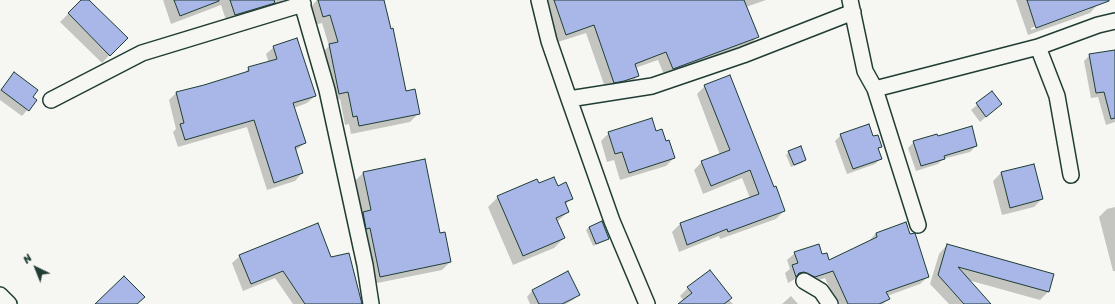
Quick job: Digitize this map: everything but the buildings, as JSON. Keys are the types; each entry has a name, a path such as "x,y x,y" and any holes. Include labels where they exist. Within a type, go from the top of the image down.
{"street":[{"path":"539,0 549,41 612,221 647,304"},
{"path":"51,100 142,53 302,2 327,90 366,265 372,304"},
{"path":"569,99 652,86 743,55 852,6 865,71 875,89 918,225"},
{"path":"875,89 1038,48 1098,25 1115,21"},
{"path":"1038,48 1057,96 1071,175"},
{"path":"804,281 821,291 830,304"}]}
